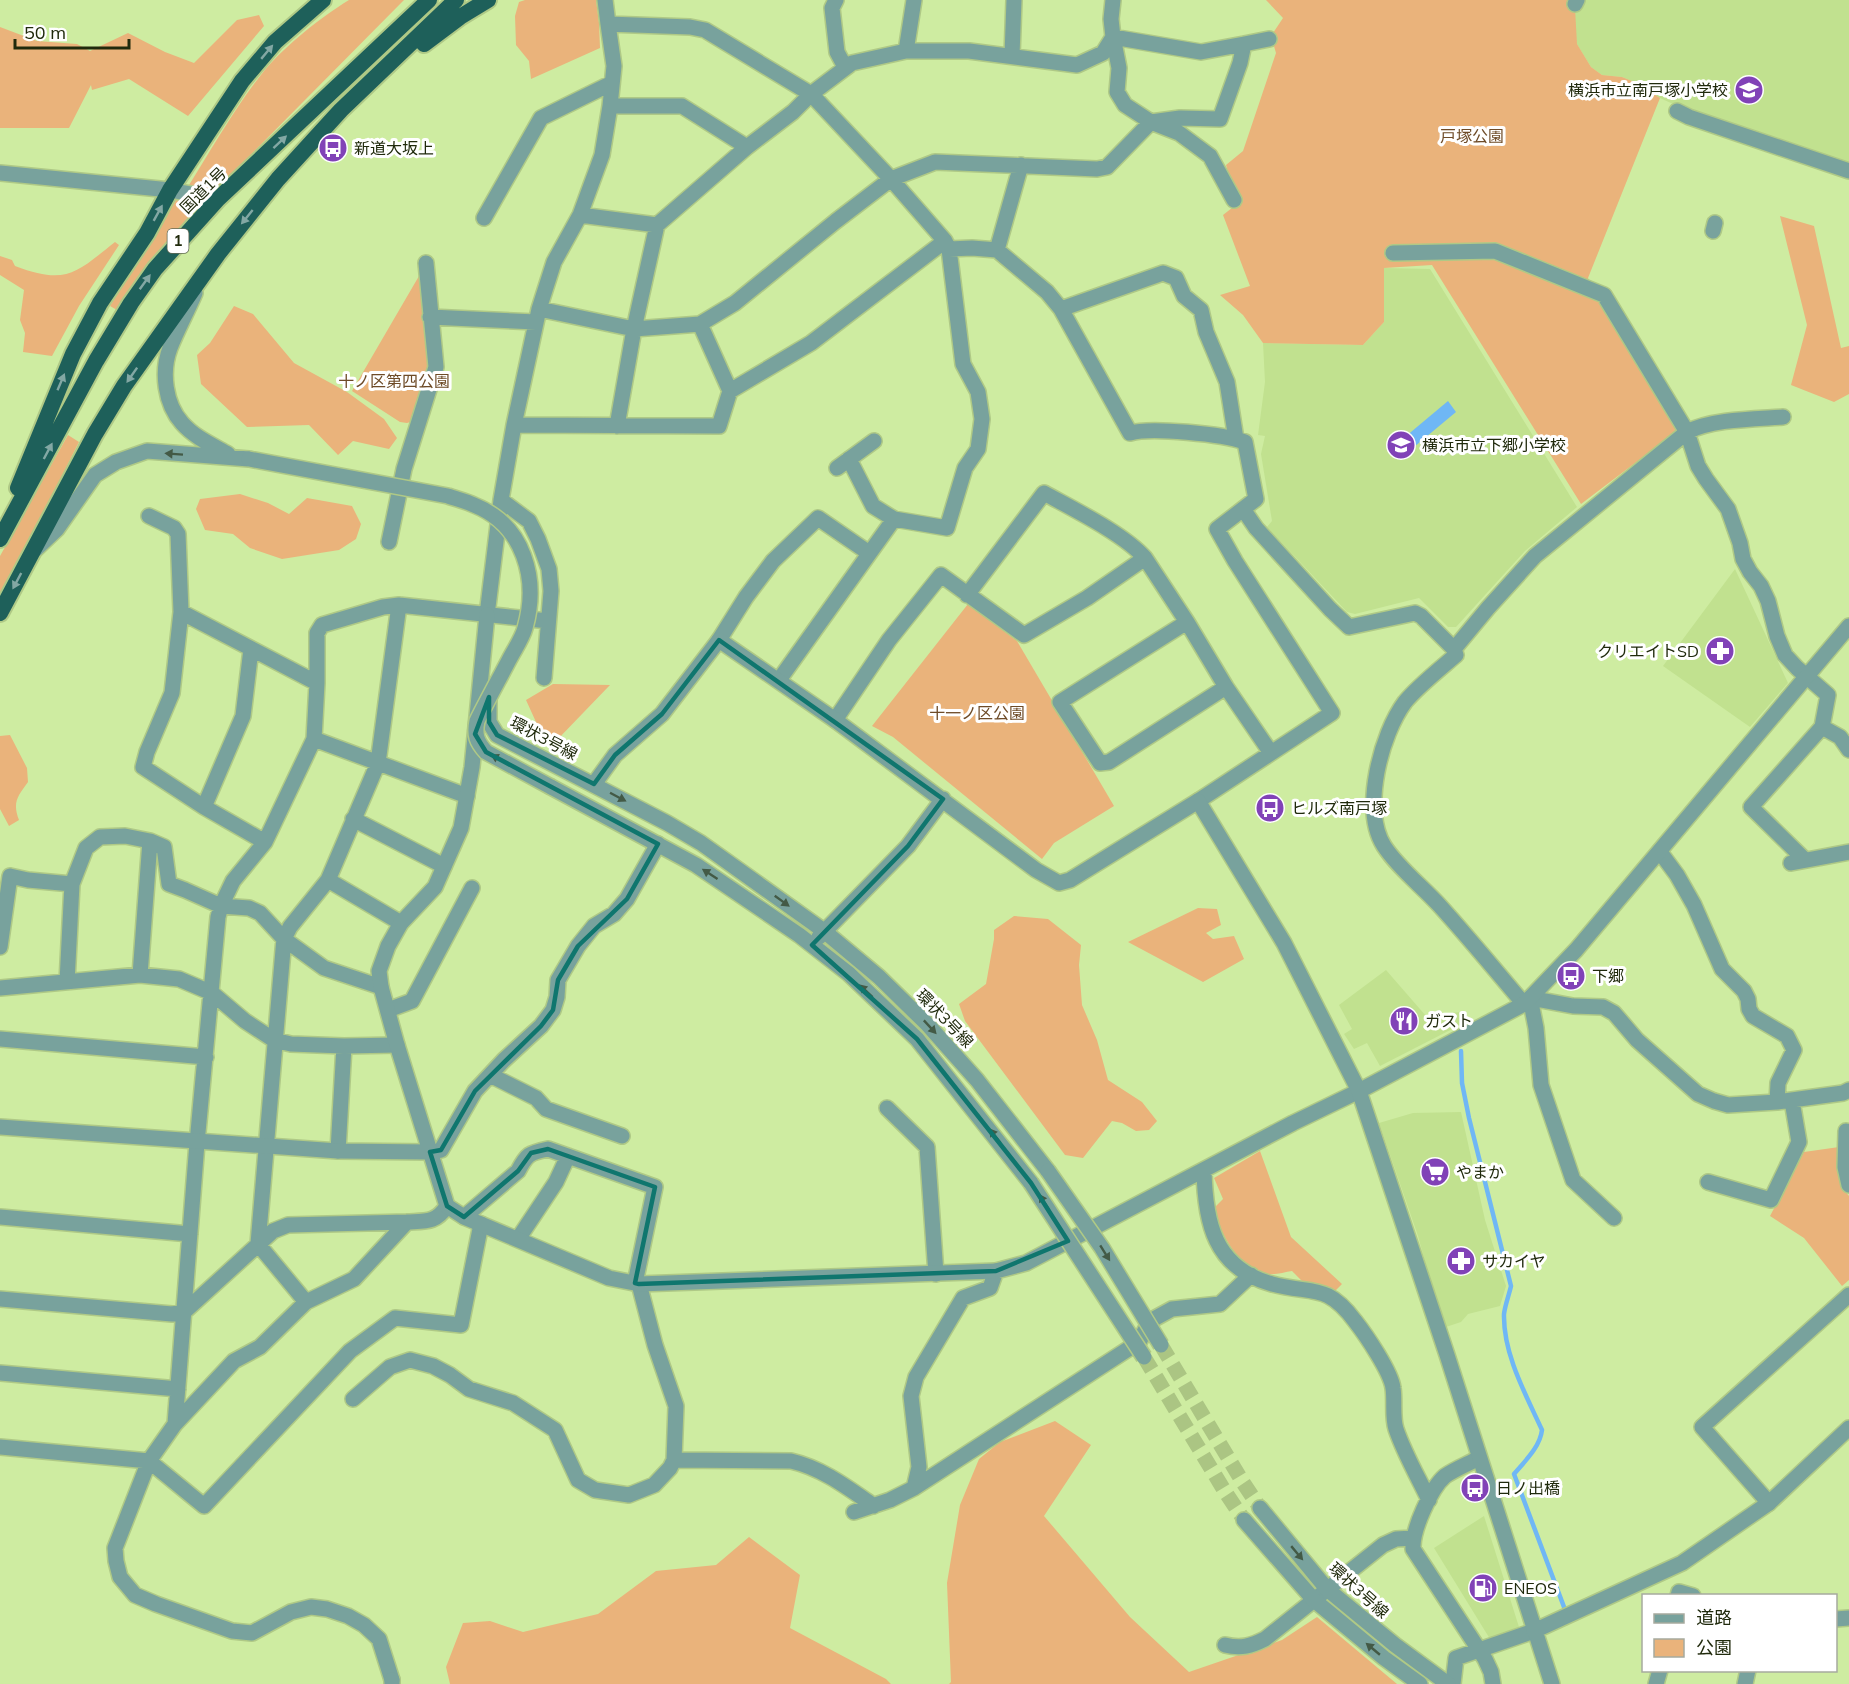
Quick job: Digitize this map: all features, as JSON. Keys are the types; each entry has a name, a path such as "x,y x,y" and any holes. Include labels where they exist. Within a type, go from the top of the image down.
{"highway":[{"name":"国道1号","path":"0,533 73,354 100,303 147,233 170,190 242,81 274,42 323,0"},
{"name":"国道1号","path":"0,539 96,361 131,303 168,252 218,199 429,0"},
{"name":"1","path":"0,613 94,434 124,386 202,277 278,179 341,110 456,0"},
{"name":"1","path":"372,80 460,17 488,0"}],"street":[{"path":"605,0 614,66 602,155 580,215 554,262 538,316 514,425 501,500 467,796 461,828 435,887 401,923 388,946 379,971 381,987 397,1045 447,1206 464,1217 609,1278 637,1283 996,1271 1026,1263 1293,1123 1359,1091 1527,1001 1576,950 1849,626"},
{"path":"836,0 832,8 837,52 845,67"},
{"path":"906,51 914,0"},
{"path":"1012,56 1014,0"},
{"path":"1113,0 1111,20 1119,68 1117,92 1125,105 1151,122 1179,133 1210,156 1234,200"},
{"path":"608,24 690,27 705,30 811,94 891,179 947,245 963,364 978,392 982,419 978,448 965,468 947,528 894,519 873,506 843,463 874,441"},
{"path":"617,426 634,329 657,225 747,147 793,112 811,94 845,67 852,63 906,51 969,51 1077,65 1103,53 1113,37"},
{"path":"1113,37 1201,52 1269,39"},
{"path":"430,317 538,316 634,329 700,324 735,303 891,179 935,162 1097,169 1107,167 1151,122 1180,118 1221,119 1244,44"},
{"path":"484,218 541,118 612,83"},
{"path":"610,106 682,106 747,147"},
{"path":"1677,111 1849,171"},
{"path":"997,250 1021,165"},
{"path":"0,174 170,190 218,199"},
{"path":"580,215 657,225"},
{"path":"719,640 835,720 1036,870 1059,883 1070,880 1198,801 1332,713 1217,529 1256,499 1245,442 1193,433 1140,430 1130,433 1061,309 1047,292 997,250 947,245 811,343 730,391"},
{"path":"1393,253 1495,251 1604,295 1687,432 1698,466 1728,509 1743,559 1768,601 1777,636 1785,654 1828,695 1822,727 1751,807 1798,862 1849,852"},
{"path":"389,542 405,469 436,367 426,263"},
{"path":"1061,309 1163,273 1176,278 1184,296 1201,310 1206,332 1227,382 1236,439"},
{"path":"202,277 169,350 165,370 166,390 181,422 207,442 233,457"},
{"path":"514,425 719,426 730,391 700,324"},
{"path":"1454,649 1535,556 1687,432 1695,427 1742,419 1784,417"},
{"path":"31,554 57,529 95,476 116,462 147,451 249,459 448,496 476,505 495,517 512,534 522,551 529,570 530,607 525,630 477,722 475,733 478,744 486,752 696,865 812,945 849,974 917,1039 1031,1183 1144,1357"},
{"path":"967,595 1044,493 1127,542 1145,558 1188,622 1226,687 1271,753"},
{"path":"501,500 529,521 549,569 551,591 544,678"},
{"path":"1243,509 1256,528 1349,627 1414,614 1421,616 1454,649 1456,655 1406,701 1393,723 1383,748 1375,783 1374,802 1382,843 1395,861 1439,905 1527,1001 1536,1028 1541,1085 1573,1180 1614,1218"},
{"path":"149,516 174,528 178,534 181,612 172,693 143,767 204,807 265,842"},
{"path":"594,784 615,755 662,714 719,640 746,597 773,561 818,518 869,553"},
{"path":"779,680 894,519"},
{"path":"835,720 889,640 941,575 1024,635 1087,598 1145,558"},
{"path":"175,1424 197,1143 220,906 233,881 265,842 314,739 317,633 322,625 383,607 399,605 548,621"},
{"path":"306,1302 258,1245 284,939 290,927 328,880 378,763 399,605"},
{"path":"181,612 317,683"},
{"path":"1188,622 1060,702 1100,763 1109,762 1226,687"},
{"path":"204,807 243,716 251,649"},
{"name":"環状3号線","path":"489,697 489,722 497,735 594,784 701,843 824,931 879,977 928,1025 977,1080 1048,1171 1102,1248 1161,1346"},
{"path":"1822,727 1840,737 1849,750"},
{"path":"314,739 467,796"},
{"path":"812,945 908,846 942,799"},
{"path":"1198,801 1284,943 1359,1091 1447,1355 1552,1684"},
{"path":"353,819 444,866"},
{"path":"67,982 72,884 86,848 100,837 125,836 150,841 164,847 169,884 220,906 249,908 260,913 284,939 324,968 381,987"},
{"path":"140,975 150,841"},
{"path":"0,1127 197,1143 338,1151 430,1152 441,1150 475,1091 541,1026 553,1010 557,997 558,980 578,946 594,926 614,914 627,899 658,844"},
{"path":"1660,852 1694,905 1722,969 1744,991 1753,1016 1787,1036 1794,1050 1778,1083 1799,1142 1771,1200 1708,1182"},
{"path":"0,947 5,875 28,880 72,884"},
{"path":"328,880 401,923"},
{"path":"388,1010 412,1001 472,888"},
{"path":"0,988 140,975 179,979 212,993 274,1040 291,1044 397,1045"},
{"path":"1527,1001 1603,1007 1614,1013 1637,1040 1698,1094 1728,1105 1784,1101 1849,1090"},
{"path":"0,1039 206,1057"},
{"path":"338,1151 344,1046"},
{"path":"490,1074 536,1098 546,1109 622,1136"},
{"path":"887,1107 927,1147 936,1274"},
{"path":"1846,1131 1845,1167 1849,1185"},
{"path":"353,1399 390,1367 410,1360 433,1366 469,1389 513,1403 555,1430 578,1480 595,1490 629,1495 654,1485 670,1468 674,1460 676,1406 637,1283 655,1187 548,1149 531,1153 522,1162 518,1171 464,1217"},
{"path":"518,1239 556,1182 568,1156"},
{"path":"1204,1170 1204,1197 1212,1233 1221,1251 1234,1266 1271,1284 1325,1293 1336,1299 1356,1321 1390,1376 1396,1428 1429,1500"},
{"path":"0,1299 172,1314 184,1312 273,1231 288,1225 432,1220 440,1216 447,1206"},
{"path":"0,1216 190,1234"},
{"path":"392,1682 379,1639 348,1616 327,1609 311,1607 291,1612 252,1633 232,1631 135,1595 120,1577 115,1548 149,1461 175,1424 234,1361 260,1347 306,1302 354,1279 407,1222"},
{"path":"0,1448 149,1461 204,1506 350,1350 395,1318 461,1324 481,1224"},
{"path":"914,1488 919,1467 911,1396 916,1377 963,1298 990,1288 996,1271"},
{"path":"854,1512 874,1506 914,1488 1139,1342 1150,1321 1172,1309 1220,1304 1251,1275"},
{"path":"1769,1503 1702,1427 1849,1295"},
{"path":"0,1373 178,1389"},
{"path":"1453,1684 1456,1658 1534,1631 1682,1563 1769,1503 1849,1428"},
{"path":"1479,1458 1447,1475 1434,1487 1413,1538 1413,1549 1480,1651 1491,1672 1493,1684"},
{"path":"674,1460 800,1462 843,1484 874,1506"},
{"name":"環状3号線","path":"1260,1508 1327,1589 1395,1645 1448,1684"},
{"path":"1244,1520 1314,1600 1384,1658 1420,1684"},
{"path":"1225,1645 1238,1648 1252,1646 1265,1639 1383,1545 1396,1539 1413,1538"}],"highlighted area":[{"path":"719,640 943,799 908,846 812,945 917,1039 1031,1183 1068,1241 996,1271 639,1284 635,1283 655,1187 548,1149 531,1153 518,1171 464,1217 447,1206 430,1152 441,1150 475,1091 541,1026 553,1010 558,980 578,946 627,899 658,844 486,752 475,734 489,697 489,722 497,735 594,784 615,755 662,714"}],"shaded area":[{"name":"横浜市立南戸塚小学校","path":"1581,0 1849,0 1849,166 1699,116 1622,77 1602,75 1591,67 1575,41 1575,8"},
{"name":"横浜市立下郷小学校","path":"1384,268 1430,269 1577,507 1525,551 1456,627 1448,627 1419,598 1355,614 1347,612 1267,527 1272,521 1261,454 1265,436 1258,435 1265,382 1263,343 1363,345 1384,322"},
{"path":"1735,569 1788,683 1750,727 1663,666"},
{"name":"ガスト","path":"1386,970 1426,1016 1460,1012 1460,1025 1380,1066 1367,1043 1354,1049 1344,1034 1352,1029 1339,1005"},
{"path":"1461,1112 1485,1220 1506,1286 1500,1306 1468,1314 1461,1322 1443,1328 1418,1236 1379,1123 1413,1113"},
{"name":"ENEOS","path":"1484,1516 1519,1627 1490,1639 1434,1548"}],"green space":[{"path":"349,0 404,0 212,194 186,190 233,114 264,71 304,32"},
{"path":"525,0 596,0 600,48 531,79 529,61 516,45 515,16 519,2"},
{"name":"戸塚公園","path":"1266,0 1568,0 1575,8 1577,44 1591,67 1602,75 1622,77 1637,83 1660,98 1588,278 1601,306 1680,429 1581,504 1432,265 1384,268 1384,322 1363,345 1263,343 1243,315 1220,295 1250,286 1223,215 1237,204 1226,165 1243,151 1276,53 1271,36 1283,18"},
{"path":"259,15 264,26 188,116 129,79 92,90 91,85 69,128 0,128 0,27 37,41 77,44 90,51 128,33 165,52 194,63 237,20"},
{"path":"176,200 198,205 199,209 156,258 117,310 110,306"},
{"path":"1780,216 1814,226 1841,348 1849,346 1849,394 1834,402 1791,385 1807,325"},
{"path":"115,242 119,245 79,306 52,356 23,352 25,333 20,320 24,290 0,275 0,256 12,260 15,266 32,272 59,275 79,269"},
{"name":"十ノ区第四公園","path":"419,276 426,282 431,370 414,421 407,423 400,422 352,391"},
{"path":"234,306 253,314 294,363 347,392 384,419 397,438 389,449 353,441 338,455 309,425 247,427 201,384 197,355 210,343"},
{"path":"68,435 79,442 0,599 0,556"},
{"path":"240,494 268,503 289,514 307,498 352,506 361,524 356,539 339,550 282,559 250,548 233,534 205,530 196,509 200,499"},
{"name":"十一ノ区公園","path":"968,604 1017,641 1114,806 1054,843 1042,859 893,737 872,726"},
{"path":"553,684 610,685 557,740 541,733 526,700"},
{"path":"10,735 27,768 28,782 21,791 16,804 19,820 9,826 0,809 0,736"},
{"path":"1198,908 1217,909 1221,925 1206,933 1213,939 1234,936 1244,959 1203,982 1128,942"},
{"path":"1014,916 1048,919 1081,945 1079,965 1082,1005 1097,1040 1108,1080 1142,1102 1157,1121 1149,1130 1136,1131 1122,1123 1112,1121 1083,1158 1065,1155 965,1021 959,1004 986,984 994,930"},
{"path":"1839,1147 1840,1179 1849,1196 1849,1280 1842,1286 1804,1238 1770,1216 1804,1152"},
{"path":"1260,1151 1291,1237 1342,1284 1333,1293 1305,1284 1292,1271 1269,1274 1258,1270 1240,1258 1227,1241 1212,1210 1223,1199 1214,1178"},
{"path":"1055,1421 1091,1445 1044,1516 1130,1617 1189,1672 1282,1640 1317,1617 1397,1684 949,1684 951,1682 947,1583 960,1505 979,1459 1000,1442"},
{"path":"749,1537 800,1575 790,1628 886,1679 891,1684 450,1684 446,1667 463,1623 490,1621 523,1632 598,1614 656,1571 716,1565"}],"water":[{"path":"1448,401 1456,412 1414,447 1405,437"}],"waterway":[{"path":"1461,1051 1462,1083 1469,1118 1511,1286 1504,1314 1507,1344 1517,1374 1542,1430 1535,1448 1514,1474 1564,1607"}],"tunnel":[{"path":"1161,1345 1260,1508"},
{"path":"1144,1357 1244,1520"}],"place":[{"name":"横浜市立南戸塚小学校","path":"1749,90"},
{"name":"新道大坂上","path":"333,148"},
{"name":"横浜市立下郷小学校","path":"1401,445"},
{"name":"クリエイトSD","path":"1720,651"},
{"name":"ヒルズ南戸塚","path":"1270,808"},
{"name":"下郷","path":"1571,976"},
{"name":"ガスト","path":"1404,1021"},
{"name":"やまか","path":"1435,1172"},
{"name":"サカイヤ","path":"1461,1261"},
{"name":"日ノ出橋","path":"1475,1488"},
{"name":"ENEOS","path":"1483,1588"}]}
